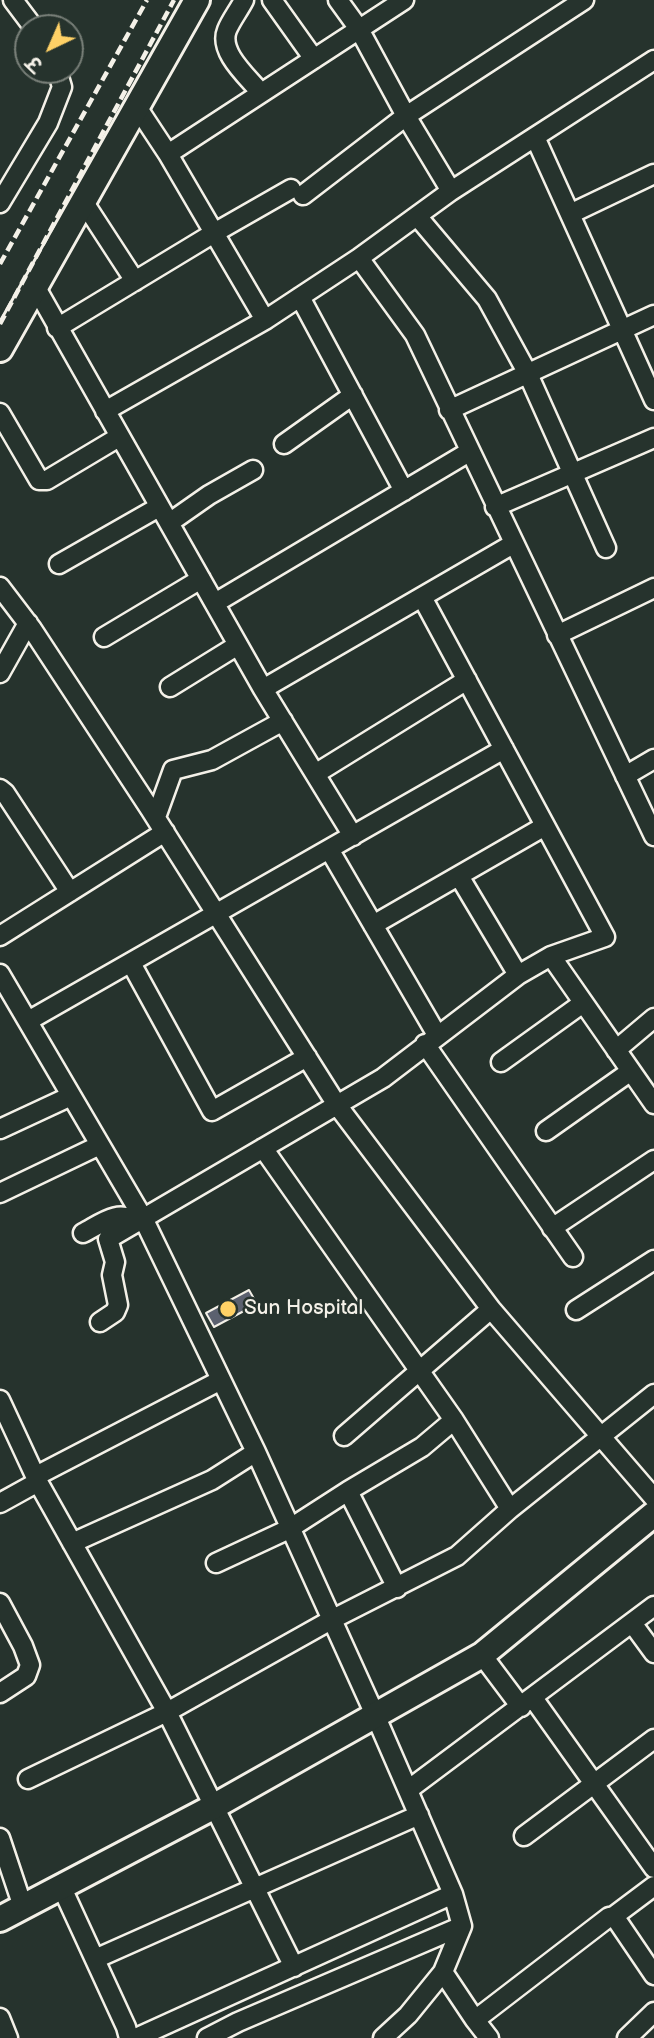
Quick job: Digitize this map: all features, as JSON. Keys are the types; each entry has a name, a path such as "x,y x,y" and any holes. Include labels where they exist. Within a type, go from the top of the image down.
{"street":[{"path":"0,349 197,0"},
{"path":"244,0 227,30 225,41 227,50 261,93"},
{"path":"272,0 314,59"},
{"path":"338,0 359,29 451,191"},
{"path":"168,154 404,0"},
{"path":"57,328 214,233 297,192 406,116 584,0"},
{"path":"105,411 265,320 359,258 451,191 654,60"},
{"path":"0,203 48,123 61,84"},
{"path":"137,107 168,154 265,320"},
{"path":"535,137 654,400"},
{"path":"570,214 654,174"},
{"path":"83,201 135,281"},
{"path":"416,216 487,299 528,374 606,548"},
{"path":"359,258 415,335 654,836"},
{"path":"35,286 238,645 353,836"},
{"path":"300,297 404,491"},
{"path":"449,410 654,315"},
{"path":"284,444 353,395"},
{"path":"0,413 39,480 47,480 119,437"},
{"path":"495,507 654,438"},
{"path":"215,603 469,452"},
{"path":"169,523 209,495 253,470"},
{"path":"59,564 159,507"},
{"path":"263,688 513,544"},
{"path":"104,638 201,579"},
{"path":"0,587 28,623 160,825 337,1105 492,1309 654,1498"},
{"path":"557,635 654,588"},
{"path":"100,1322 115,1312 118,1305 112,1275 115,1262 108,1239 383,1078 518,975 551,956 605,937 422,597"},
{"path":"0,673 28,623"},
{"path":"170,687 238,645"},
{"path":"315,774 467,680"},
{"path":"0,936 70,892 160,825 173,771 212,760 283,721"},
{"path":"28,1021 504,749"},
{"path":"625,776 654,759"},
{"path":"0,789 70,892"},
{"path":"373,925 545,826"},
{"path":"330,849 373,925 431,1039 573,1257"},
{"path":"459,876 518,975"},
{"path":"551,956 654,1104"},
{"path":"131,963 212,1111 307,1057"},
{"path":"0,974 100,1145 221,1380 376,1717 453,1894 462,1926 443,1972 391,2036"},
{"path":"501,1062 583,1003"},
{"path":"616,1050 654,1018"},
{"path":"546,1131 631,1071"},
{"path":"0,1129 72,1096"},
{"path":"0,1193 100,1145"},
{"path":"263,1148 454,1420 510,1508"},
{"path":"552,1227 654,1160"},
{"path":"83,1233 119,1215 139,1221"},
{"path":"576,1310 654,1260"},
{"path":"344,1436 492,1309"},
{"path":"0,1503 37,1479 221,1380"},
{"path":"28,1779 167,1712 331,1620 457,1556 510,1508 654,1394"},
{"path":"0,1400 37,1479 167,1712 294,1967"},
{"path":"216,1563 289,1529 422,1447 454,1420"},
{"path":"72,1543 212,1480 256,1452"},
{"path":"348,1491 397,1588"},
{"path":"0,1919 213,1807 482,1655 654,1514"},
{"path":"0,1603 30,1665 26,1676 0,1693"},
{"path":"408,1790 654,1606"},
{"path":"632,1623 654,1653"},
{"path":"482,1655 527,1702 595,1784 654,1868"},
{"path":"524,1836 654,1739"},
{"path":"95,1959 419,1815"},
{"path":"0,1838 23,1908"},
{"path":"475,2020 608,1917 614,1916 654,1886"},
{"path":"62,1888 126,2026 129,2038"},
{"path":"136,2038 453,1894"},
{"path":"614,1916 654,1975"},
{"path":"207,2038 462,1926"},
{"path":"443,1972 489,2038"},
{"path":"628,2038 654,2012"},
{"path":"0,2018 8,2038"}],"building":[{"path":"249,1290 257,1304 214,1327 206,1313"}],"railway":[{"path":"0,264 147,0"},
{"path":"0,324 174,0"}],"place":[{"name":"Sun Hospital","path":"228,1309"}]}
